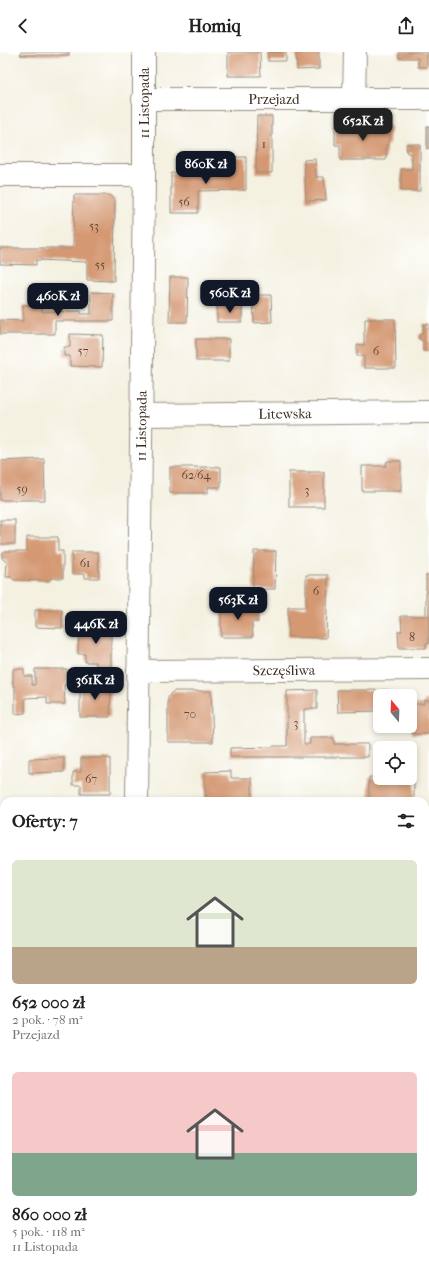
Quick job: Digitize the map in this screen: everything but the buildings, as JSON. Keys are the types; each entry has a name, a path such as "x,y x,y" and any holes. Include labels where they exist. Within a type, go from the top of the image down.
{"street":[{"name":"11 Listopada","path":"137,797 144,52"},
{"path":"354,99 355,52"},
{"name":"Przejazd","path":"143,99 429,99"},
{"path":"0,176 144,176"},
{"name":"Litewska","path":"141,414 429,412"},
{"name":"Szczęśliwa","path":"138,671 429,669"}]}
